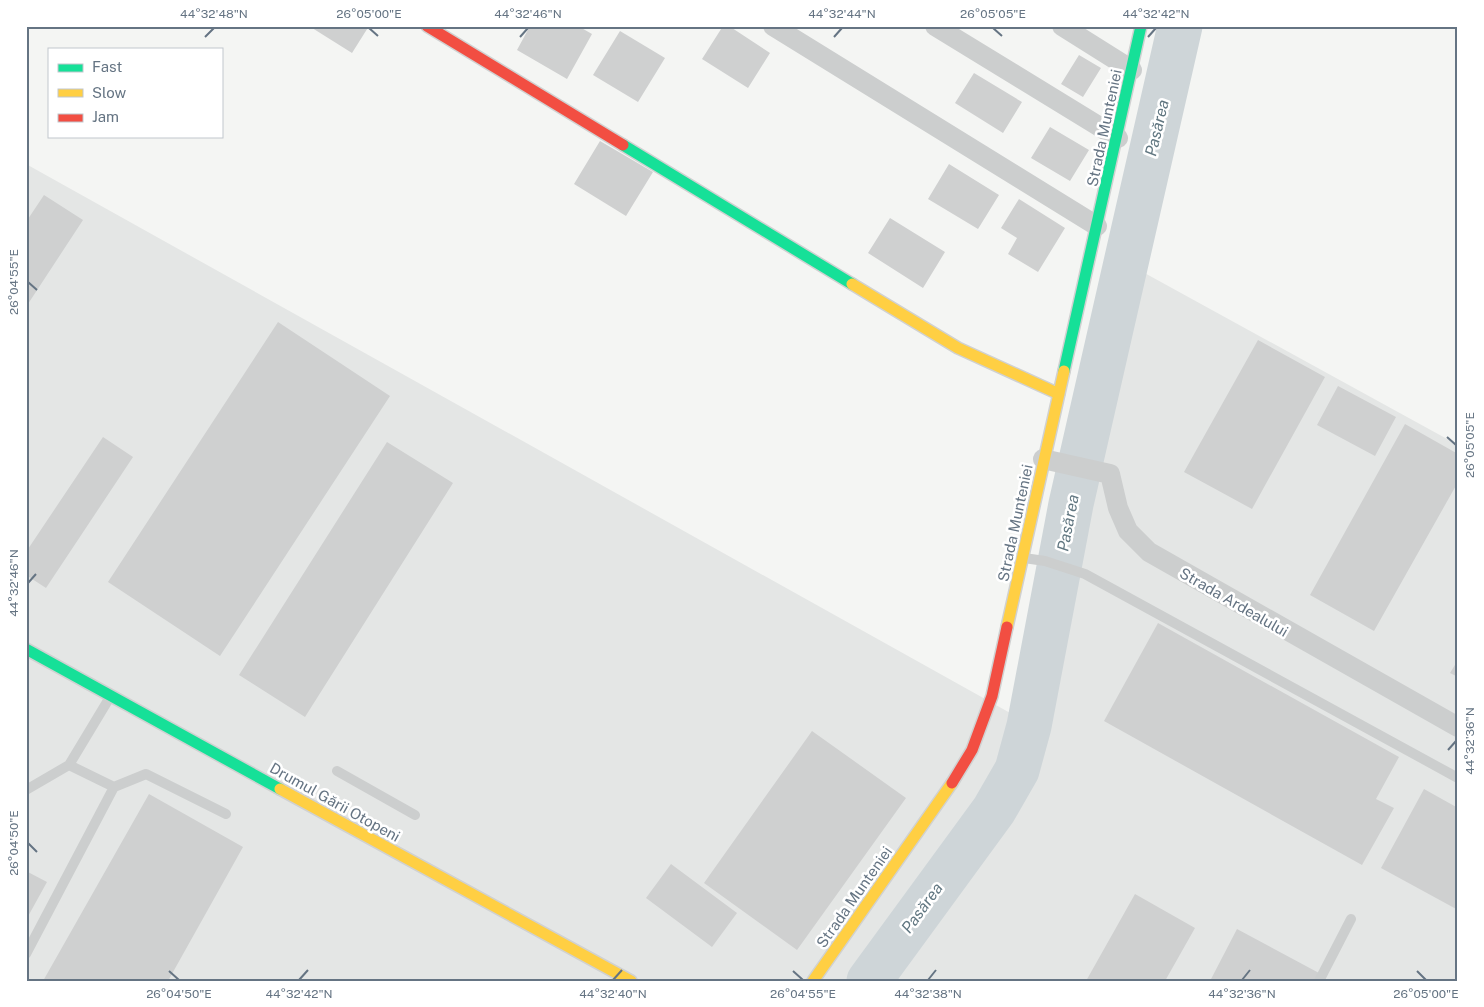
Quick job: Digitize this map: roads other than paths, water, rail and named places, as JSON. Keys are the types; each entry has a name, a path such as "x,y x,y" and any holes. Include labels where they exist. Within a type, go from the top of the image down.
{"street":[{"path":"427,26 958,348 1059,394"},
{"path":"773,26 1097,226"},
{"path":"935,26 1118,138"},
{"path":"1062,26 1132,70"},
{"name":"Strada Munteniei","path":"814,981 947,792 972,750 992,696 1024,558 1051,461 1059,394 1118,138 1141,26"},
{"name":"Strada Ardealului","path":"1051,461 1110,474 1118,508 1128,531 1149,552 1458,727"},
{"name":"Drumul Gării Otopeni","path":"26,649 631,981"}],"lane":[{"path":"1024,558 1045,561 1085,574 1458,778"},
{"path":"26,790 69,765 110,696"},
{"path":"69,765 114,787"},
{"path":"337,771 416,815"},
{"path":"26,954 114,787 146,774 226,814"},
{"path":"1319,981 1351,919"}],"waterway":[{"name":"Pasărea","path":"869,981 994,810 1017,770 1029,726 1071,504 1180,26"}]}
